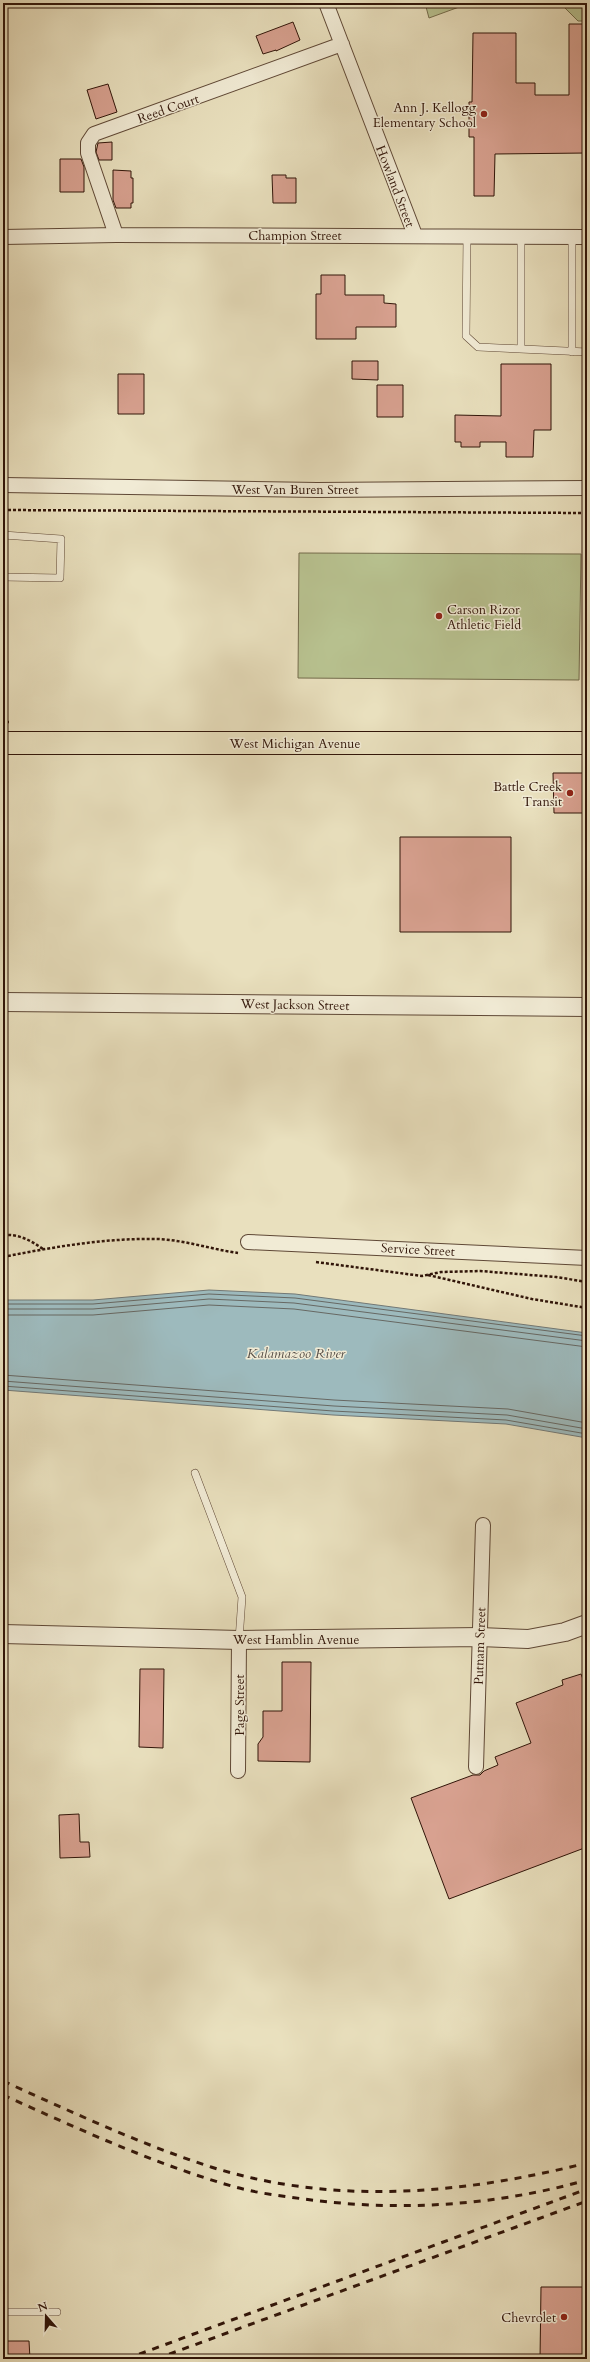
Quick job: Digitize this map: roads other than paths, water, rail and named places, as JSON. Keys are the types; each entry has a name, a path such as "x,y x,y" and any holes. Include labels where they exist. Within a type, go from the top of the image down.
{"highway":[{"name":"West Michigan Avenue","path":"3,743 587,743"}],"street":[{"name":"Howland Street","path":"326,3 415,235"},
{"name":"Reed Court","path":"116,235 88,153 88,144 94,134 172,107 342,44"},
{"name":"Champion Street","path":"3,237 116,235 415,235 587,237"},
{"name":"West Van Buren Street","path":"3,485 317,490 587,488"},
{"name":"West Jackson Street","path":"3,1002 587,1007"},
{"name":"Service Street","path":"248,1242 587,1258"},
{"name":"Putnam Street","path":"476,1767 483,1525"},
{"name":"West Hamblin Avenue","path":"3,1634 239,1640 480,1637 528,1639 565,1632 587,1624"},
{"name":"Page Street","path":"238,1771 239,1640"}],"lane":[{"path":"467,236 466,336 478,347 587,352"},
{"path":"521,349 522,236"},
{"path":"572,237 572,352"},
{"path":"3,535 61,539 60,578 3,577"},
{"path":"195,1473 242,1597 239,1640"},
{"path":"3,2312 57,2312"}],"water":[{"name":"Kalamazoo River","path":"209,1290 295,1294 587,1333 587,1438 506,1424 333,1415 3,1390 3,1300 93,1300"}],"railway":[{"path":"3,2081 106,2127 185,2158 211,2167 258,2179 305,2187 352,2191 399,2191 446,2188 540,2174 587,2163"},
{"path":"3,2095 117,2145 175,2168 235,2187 304,2199 375,2205 411,2206 446,2204 517,2196 587,2180"},
{"path":"126,2359 587,2189"},
{"path":"156,2359 587,2201"}],"place":[{"name":"Ann J. Kellogg Elementary School","path":"484,114"},
{"name":"Carson Rizor Athletic Field","path":"439,616"},
{"name":"Battle Creek Transit","path":"570,793"},
{"name":"Chevrolet","path":"564,2317"}]}
